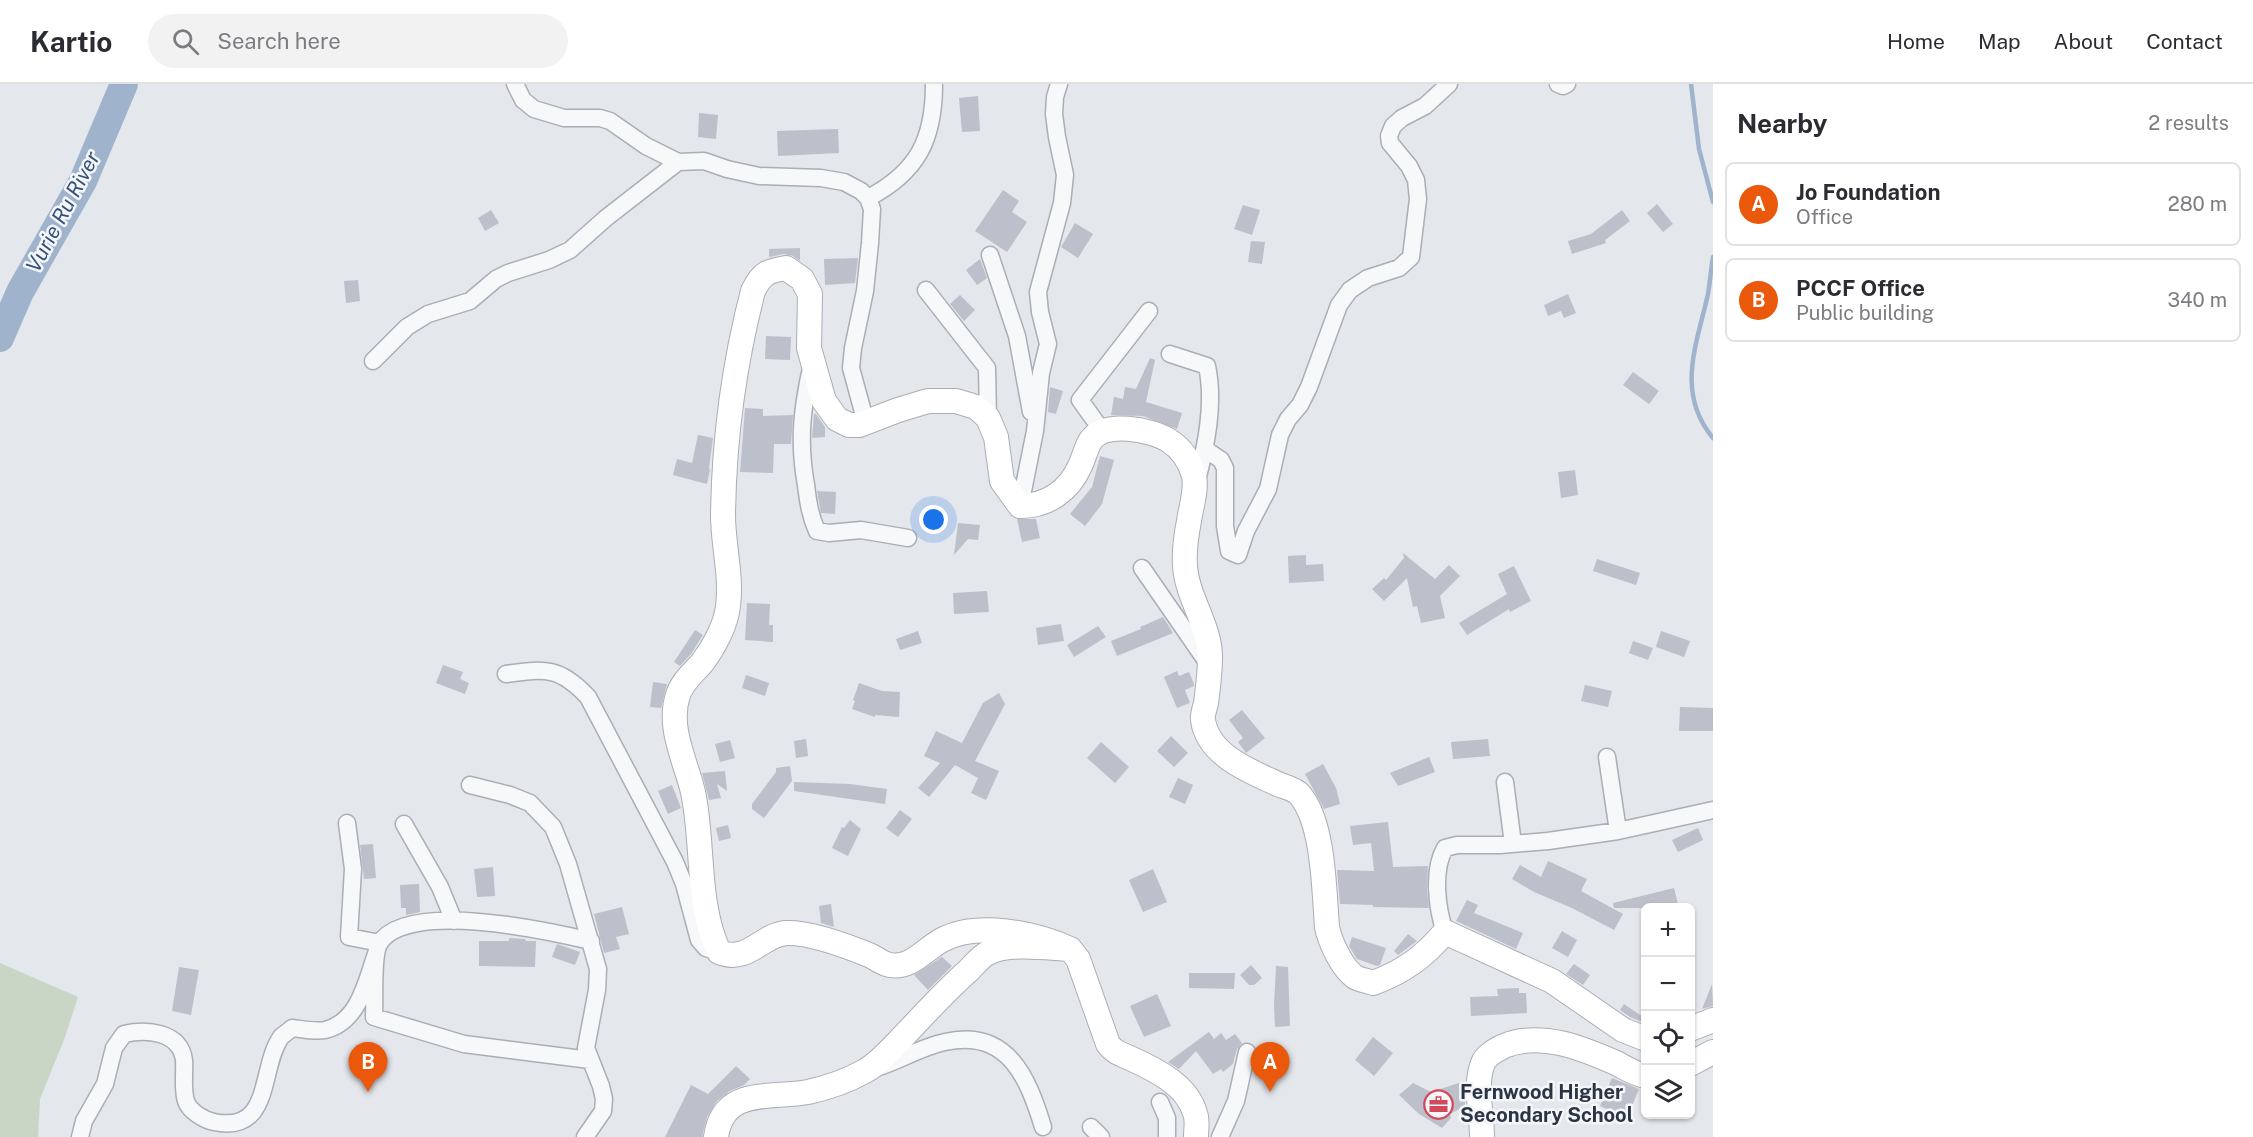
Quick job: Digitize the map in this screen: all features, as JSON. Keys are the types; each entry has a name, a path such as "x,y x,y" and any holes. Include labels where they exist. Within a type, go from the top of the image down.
{"street":[{"path":"515,84 523,100 534,109 564,118 600,118 610,121 646,146 678,162 705,161 727,169 759,176 821,178 844,182 861,190 868,198 872,209 865,291 851,368 866,423"},
{"path":"868,198 889,187 901,177 925,145 932,124 934,84"},
{"path":"1020,506 1035,430 1041,373 1048,344 1040,312 1038,292 1062,203 1065,175 1054,114 1055,97 1059,84"},
{"path":"1205,449 1221,460 1226,468 1225,526 1229,551 1238,555 1246,531 1268,489 1280,435 1309,387 1339,305 1350,290 1368,278 1399,268 1411,257 1418,199 1416,180 1409,166 1390,143 1389,136 1393,126 1402,118 1425,106 1449,84"},
{"path":"1558,84 1563,86 1567,84"},
{"path":"373,361 402,331 418,320 438,310 470,301 496,279 508,273 549,260 570,250 678,162"},
{"path":"990,255 1017,336 1035,430"},
{"path":"719,952 711,937 705,900 699,825 693,792 675,732 674,713 678,695 686,680 717,640 728,606 723,517 733,384 753,291 759,279 771,270 786,268 802,279 810,294 808,334 812,360 824,401 837,419 849,425 866,423 928,401 943,400 976,407 988,418"},
{"path":"926,290 987,368 988,418 996,437 1002,482 1020,506"},
{"path":"1103,432 1080,400 1149,311"},
{"path":"1170,354 1207,366 1210,382 1205,449 1185,545 1185,567 1187,583 1208,638 1210,665 1203,720 1212,743 1244,768 1299,794 1309,810 1319,841 1330,940 1341,961 1354,976 1373,983 1405,970 1432,948 1445,932"},
{"path":"812,360 804,395 801,456 811,517 817,531 829,533 861,530 908,538"},
{"path":"1020,506 1031,506 1052,499 1068,486 1077,473 1091,440 1103,432 1114,429 1140,430 1167,439 1189,462 1194,478 1194,494"},
{"path":"1142,568 1210,665"},
{"path":"506,674 534,671 553,672 568,678 588,697 675,862 684,884 699,940 706,948 729,957 746,952 782,933 797,933 842,945 890,965 909,963 942,940 965,930 1029,934 1049,939 1070,949 1078,959 1108,1044 1115,1053 1131,1058 1182,1089 1196,1115 1196,1137"},
{"path":"1606,757 1618,831"},
{"path":"1505,782 1512,844"},
{"path":"470,785 510,795 530,803 553,827 568,864 597,969 597,990 586,1048 604,1099 603,1111 585,1137"},
{"path":"1641,1037 1623,1030 1552,981 1445,932 1438,913 1439,858 1445,848 1457,845 1548,841 1618,831 1713,810"},
{"path":"346,823 352,869 349,937 378,948"},
{"path":"404,824 440,887 454,921"},
{"path":"80,1137 84,1121 105,1084 114,1048 124,1034 141,1030 155,1031 171,1040 184,1057 186,1103 193,1112 211,1122 229,1124 245,1119 255,1111 281,1037 292,1028 323,1031 339,1025 356,1008 378,948 394,931 414,924 454,921 509,924 591,941"},
{"path":"866,1071 988,952 1033,947 1070,949"},
{"path":"378,948 374,1017 464,1044 590,1060"},
{"path":"1695,1027 1713,1020"},
{"path":"717,1137 718,1125 731,1106 749,1098 806,1092 850,1079 944,1042 977,1040 1006,1053 1015,1063 1033,1094 1043,1127"},
{"path":"1482,1137 1479,1078 1483,1060 1494,1050 1511,1043 1537,1040 1556,1042 1584,1050 1641,1075"},
{"path":"1220,1137 1236,1101 1247,1052"},
{"path":"1695,1061 1713,1052"},
{"path":"1160,1102 1167,1118 1167,1137"}],"green space":[{"path":"0,963 78,997 40,1099 38,1137 0,1137"}],"building":[{"path":"978,96 980,131 962,132 959,98"},
{"path":"699,113 718,115 716,139 698,137"},
{"path":"838,129 839,153 778,156 777,131"},
{"path":"1003,190 1019,201 1012,212 1027,222 1007,252 975,231"},
{"path":"1657,204 1673,224 1663,232 1647,213"},
{"path":"1243,205 1260,210 1252,235 1234,229"},
{"path":"491,210 499,223 485,231 478,218"},
{"path":"1622,210 1630,221 1605,240 1606,243 1572,254 1568,241 1591,234"},
{"path":"1075,223 1093,234 1078,258 1061,247"},
{"path":"1251,241 1265,242 1262,264 1248,262"},
{"path":"800,248 800,261 784,254 769,257 769,249"},
{"path":"858,258 855,283 825,285 824,259"},
{"path":"980,259 987,278 977,285 966,270"},
{"path":"358,280 360,301 346,303 344,281"},
{"path":"1568,294 1576,313 1564,318 1561,311 1548,316 1544,305"},
{"path":"960,295 975,310 964,321 950,304"},
{"path":"766,336 791,337 790,360 765,359"},
{"path":"1150,358 1155,360 1146,402 1182,413 1177,429 1143,416 1111,415 1114,397 1123,399 1125,387 1136,389"},
{"path":"1633,372 1659,391 1649,404 1623,385"},
{"path":"1050,387 1063,391 1056,414 1048,412"},
{"path":"745,408 763,409 763,416 793,415 791,444 774,444 773,473 740,472"},
{"path":"814,414 825,427 825,437 812,438"},
{"path":"698,435 713,438 707,484 673,475 677,459 692,463"},
{"path":"1100,456 1114,460 1102,504 1085,526 1070,514 1092,487"},
{"path":"1575,470 1578,495 1561,498 1558,472"},
{"path":"817,491 836,492 835,514 821,513"},
{"path":"1017,519 1036,519 1040,538 1022,542"},
{"path":"958,523 980,525 978,540 968,539 954,555"},
{"path":"1403,553 1435,579 1449,565 1460,576 1440,596 1445,618 1421,623 1417,606 1413,607 1407,578 1384,601 1372,589 1384,578 1386,580 1404,558"},
{"path":"1306,555 1306,565 1323,564 1324,581 1289,583 1288,556"},
{"path":"1597,559 1640,573 1636,585 1593,571"},
{"path":"1514,566 1531,601 1510,612 1509,609 1467,635 1459,623 1507,594 1498,574"},
{"path":"987,591 989,612 954,614 953,593"},
{"path":"747,603 770,604 769,625 773,625 773,642 745,640"},
{"path":"1163,617 1173,633 1117,656 1111,641"},
{"path":"1061,624 1064,641 1038,645 1036,628"},
{"path":"1098,626 1106,637 1074,657 1067,645"},
{"path":"695,630 703,635 680,666 674,662"},
{"path":"918,631 922,643 900,650 896,639"},
{"path":"1661,631 1690,641 1684,657 1656,647"},
{"path":"1633,641 1653,648 1648,660 1629,653"},
{"path":"443,665 463,672 460,679 469,683 465,694 436,683"},
{"path":"1177,671 1179,676 1189,672 1194,686 1185,690 1190,703 1177,708 1164,677"},
{"path":"746,675 769,683 765,696 742,688"},
{"path":"653,682 667,684 661,708 650,707"},
{"path":"859,683 882,691 900,692 899,717 875,715 875,717 852,709"},
{"path":"1585,685 1612,691 1608,707 1581,701"},
{"path":"999,693 1005,704 975,761 999,771 986,800 971,793 978,778 955,765 929,797 918,788 940,763 924,756 936,731 962,743 983,703"},
{"path":"1680,707 1713,708 1713,731 1679,731"},
{"path":"1242,710 1265,738 1246,753 1238,742 1243,738 1229,720"},
{"path":"1171,736 1188,753 1174,767 1157,751"},
{"path":"806,739 808,756 796,758 794,741"},
{"path":"1488,739 1490,756 1453,759 1451,742"},
{"path":"730,740 735,758 720,762 715,744"},
{"path":"1101,742 1129,767 1115,783 1087,758"},
{"path":"1429,757 1435,772 1398,786 1390,773"},
{"path":"1323,764 1336,788 1340,804 1324,809 1305,774"},
{"path":"790,766 792,781 764,818 752,809 752,804 776,772 776,768"},
{"path":"725,771 727,791 717,784 721,798 709,800 702,773"},
{"path":"1178,778 1193,785 1185,804 1169,797"},
{"path":"794,782 850,784 887,789 885,804 794,791"},
{"path":"672,785 681,808 668,814 658,791"},
{"path":"900,810 912,819 898,837 886,828"},
{"path":"850,820 861,829 848,856 832,848 842,827 844,828"},
{"path":"1388,822 1393,867 1428,866 1429,908 1340,904 1337,870 1374,871 1371,843 1353,845 1350,826"},
{"path":"728,825 731,838 719,841 716,828"},
{"path":"1698,828 1703,840 1678,852 1672,840"},
{"path":"373,844 376,878 364,879 360,845"},
{"path":"1548,861 1587,879 1581,891 1623,914 1614,930 1512,879 1520,865 1541,877"},
{"path":"493,867 495,896 477,897 474,869"},
{"path":"1153,869 1167,902 1143,912 1129,880"},
{"path":"419,884 420,912 406,915 406,908 401,908 400,885"},
{"path":"1674,888 1678,903 1641,903 1641,908 1614,908 1613,903"},
{"path":"1467,900 1478,905 1474,913 1523,933 1516,949 1456,921"},
{"path":"831,904 834,927 821,923 819,906"},
{"path":"622,907 629,934 616,937 620,949 604,953 594,914"},
{"path":"1562,931 1577,940 1568,957 1552,948"},
{"path":"1408,934 1417,941 1398,955 1394,951"},
{"path":"1352,937 1386,948 1380,965 1357,959 1349,946"},
{"path":"509,938 536,941 535,967 479,966 479,941 509,941"},
{"path":"557,944 580,952 575,965 552,957"},
{"path":"942,957 952,966 928,990 914,975"},
{"path":"1574,964 1590,975 1583,985 1566,974"},
{"path":"1251,965 1262,978 1254,985 1249,985 1240,975"},
{"path":"1276,966 1288,967 1290,1026 1275,1027"},
{"path":"179,967 199,970 191,1015 172,1011"},
{"path":"1189,973 1235,973 1234,989 1189,988"},
{"path":"1712,984 1713,1006 1702,1009"},
{"path":"1519,988 1519,993 1526,993 1527,1013 1471,1016 1470,997 1498,996 1497,989"},
{"path":"1157,994 1171,1026 1144,1037 1130,1006"},
{"path":"1624,1004 1641,1016 1641,1021 1630,1017 1620,1010"},
{"path":"1209,1032 1214,1039 1221,1033 1226,1040 1235,1034 1242,1043 1237,1049 1233,1064 1223,1072 1221,1069 1213,1074 1196,1051 1179,1069 1168,1062"},
{"path":"1373,1037 1393,1053 1374,1076 1355,1060"},
{"path":"736,1066 750,1079 717,1101 707,1117 702,1137 665,1137 691,1085 708,1094"},
{"path":"1612,1078 1639,1089 1627,1118 1600,1106"},
{"name":"Fernwood Higher Secondary School","path":"1465,1081 1465,1106 1450,1114 1451,1118 1442,1128 1419,1114 1399,1095 1413,1083 1431,1092"}],"waterway":[{"name":"Vurie Ru River","path":"0,338 20,292 83,181 124,84"},
{"path":"1691,84 1699,149 1713,202"},
{"path":"1713,257 1708,294 1692,368 1695,403 1701,421 1713,438"}],"place":[{"name":"PCCF Office","path":"368,1092"},
{"name":"Jo Foundation","path":"1270,1092"},
{"name":"Fernwood Higher Secondary School","path":"1439,1104"}]}
